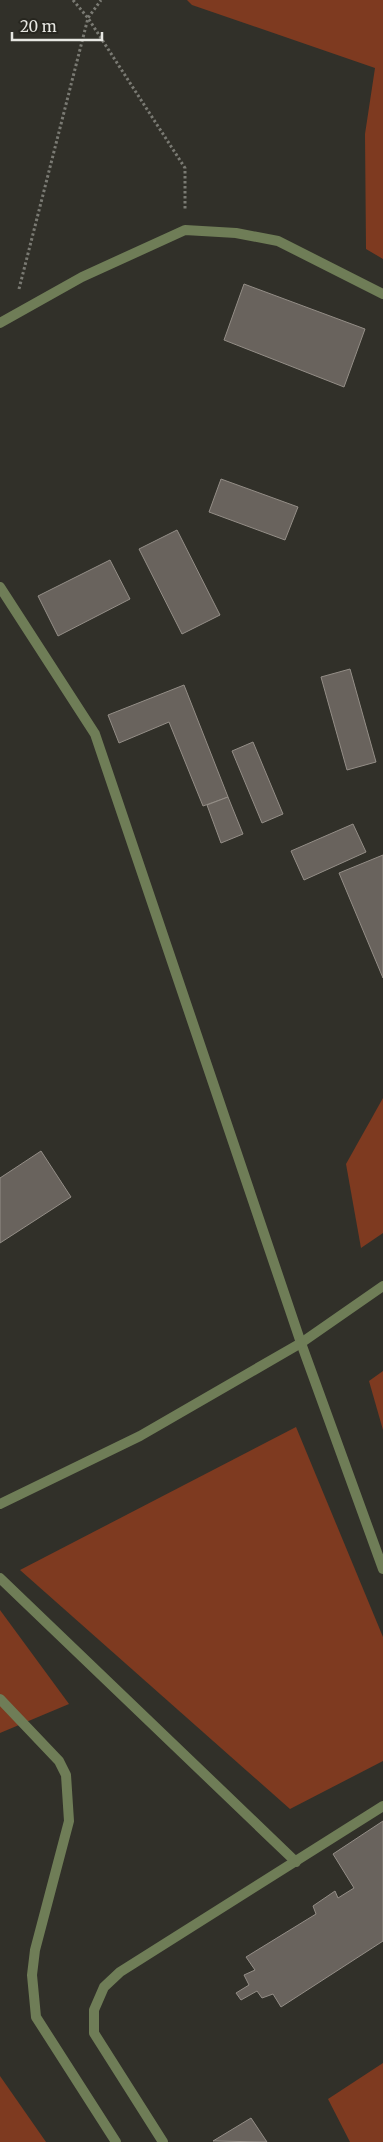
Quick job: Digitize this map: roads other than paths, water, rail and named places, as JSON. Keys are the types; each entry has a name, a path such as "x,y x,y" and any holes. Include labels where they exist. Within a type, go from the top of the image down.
{"lane":[{"path":"0,323 82,276 185,230 236,233 278,241 383,294"},
{"path":"0,587 96,734 301,1343 383,1569"},
{"path":"0,1504 140,1436 301,1343 383,1286"},
{"path":"0,1578 296,1862"},
{"path":"0,1699 59,1761 66,1775 69,1822 35,1950 32,1975 36,2016 116,2142"},
{"path":"163,2142 94,2033 94,2010 104,1987 120,1972 383,1806"}]}
